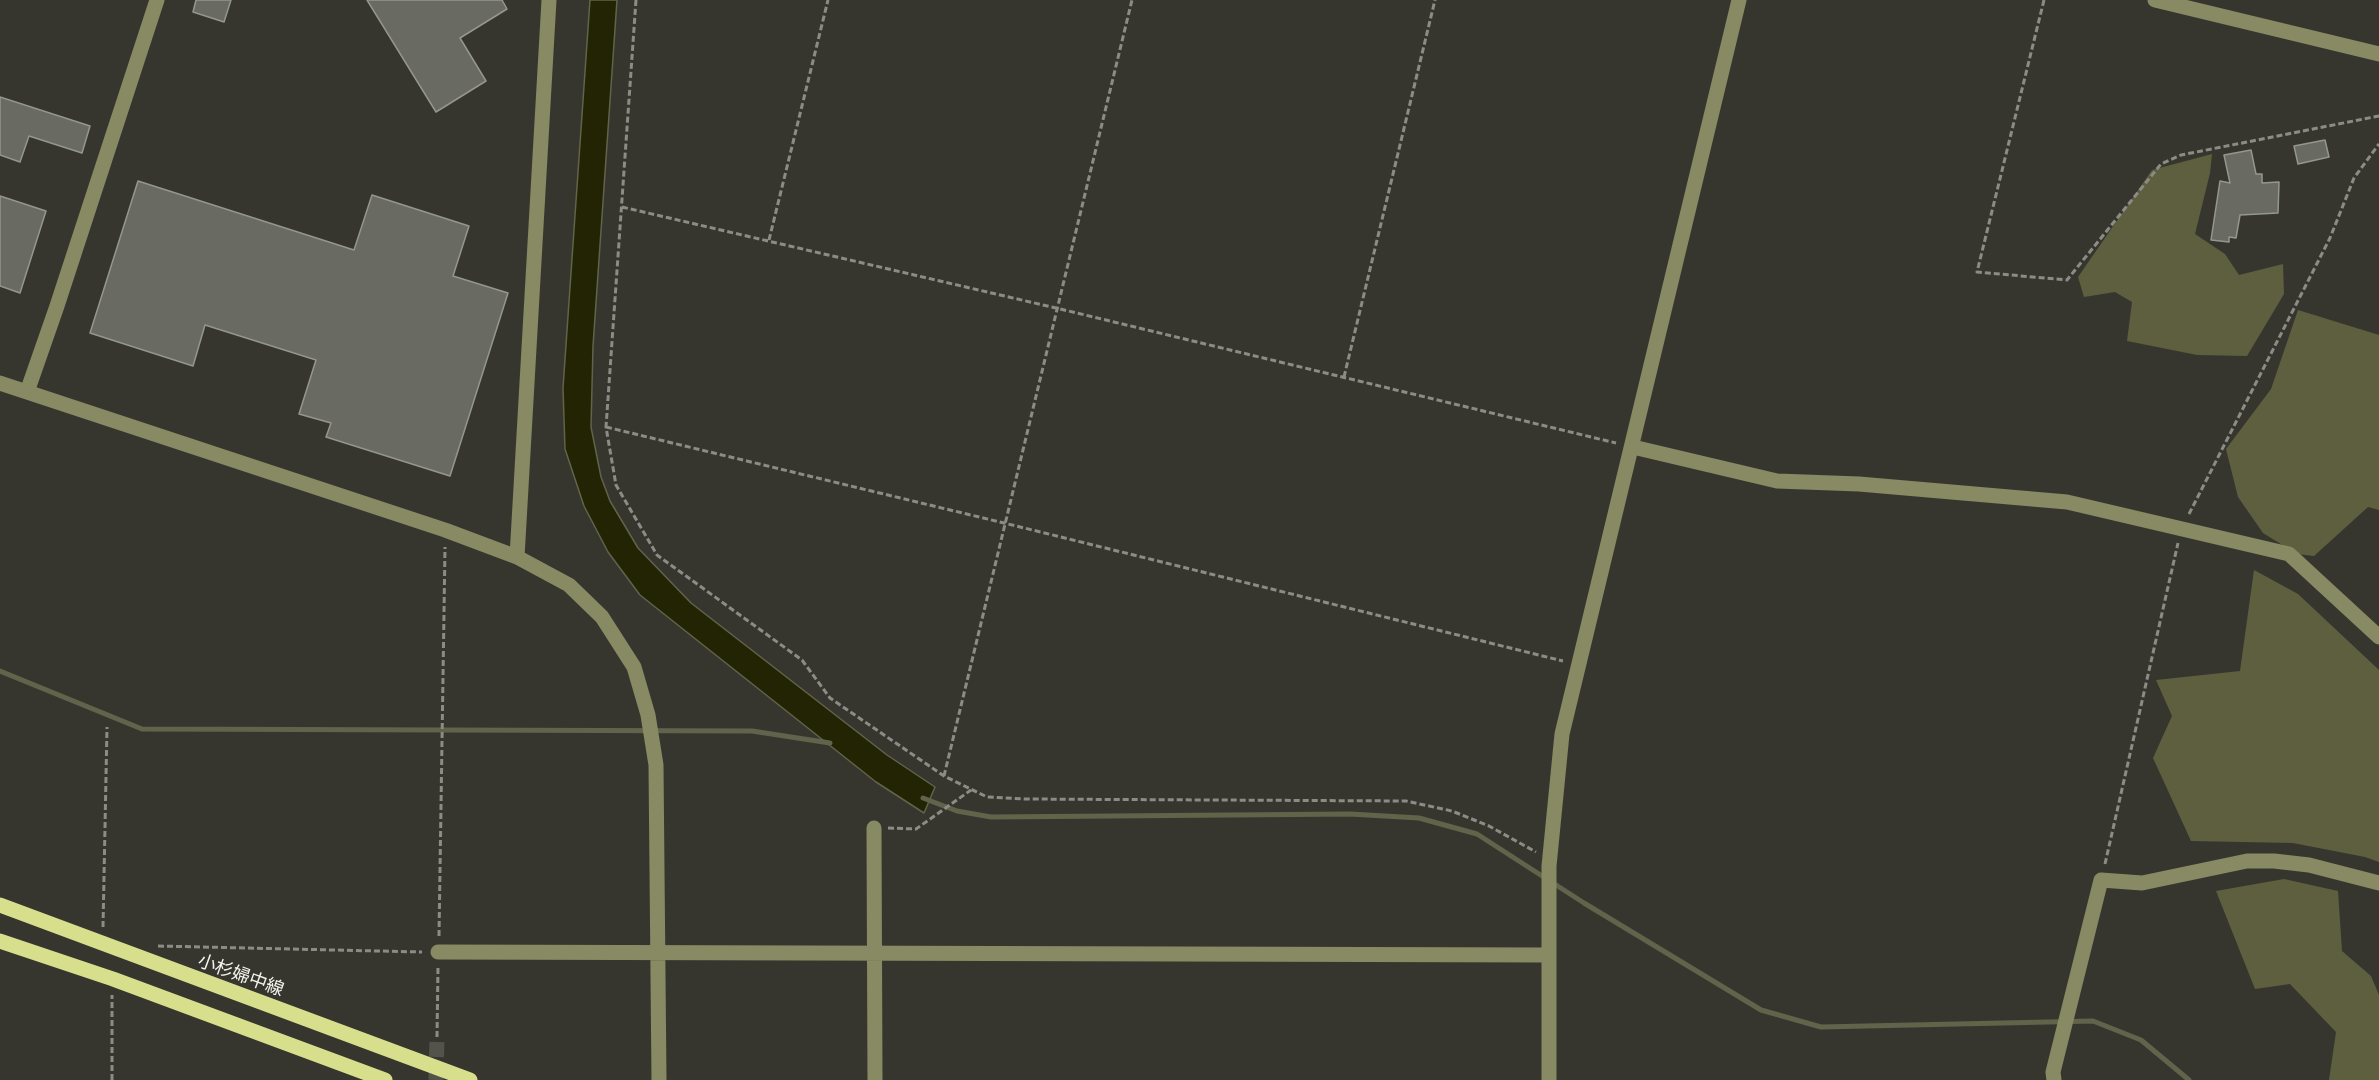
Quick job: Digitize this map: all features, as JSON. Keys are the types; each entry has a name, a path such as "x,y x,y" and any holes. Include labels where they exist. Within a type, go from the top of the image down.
{"main road":[{"name":"小杉婦中線","path":"1,905 470,1080"},
{"path":"0,941 113,979 385,1080"}],"street":[{"path":"27,392 157,0"},
{"path":"517,557 549,0"},
{"path":"1549,1080 1550,863 1562,734 1739,0"},
{"path":"2155,0 2379,54"},
{"path":"0,383 445,530 517,557 569,585 602,617 634,668 648,715 656,765 659,1080"},
{"path":"1632,447 1778,481 1859,484 2067,502 2289,554 2379,638"},
{"path":"874,828 875,1080"},
{"path":"2054,1080 2061,1038 2101,880 2142,883 2247,861 2274,861 2309,865 2379,883"},
{"path":"438,952 1550,955"}],"path":[{"path":"636,0 606,427 616,485 657,555 802,660 830,698 944,776 987,797 1406,801 1452,811 1489,826 1550,863"},
{"path":"769,241 828,0"},
{"path":"944,776 1132,0"},
{"path":"1344,378 1435,0"},
{"path":"2044,0 1977,272 2067,280 2161,164 2181,154 2379,116"},
{"path":"2101,880 2181,530 2330,238 2354,178 2379,144"},
{"path":"622,207 1056,308 1632,447"},
{"path":"606,427 1579,665"},
{"path":"437,1037 445,530"},
{"path":"103,944 106,727"},
{"path":"874,828 916,829 971,790"},
{"path":"149,945 438,952"},
{"path":"112,1080 113,979"}],"shaded area":[{"path":"590,0 617,0 593,346 591,427 601,477 610,501 638,548 691,603 887,755 935,787 924,813 876,782 640,595 608,552 584,506 565,449 563,388"},
{"path":"2212,154 2210,173 2195,234 2225,254 2239,275 2283,264 2284,294 2247,356 2197,355 2127,341 2132,302 2115,292 2084,297 2078,277 2152,170"},
{"path":"2298,310 2379,335 2379,510 2368,507 2314,556 2297,554 2263,533 2238,497 2226,449 2271,389"},
{"path":"2254,570 2298,594 2379,670 2379,862 2365,857 2293,843 2191,841 2153,758 2172,716 2156,680 2240,671"},
{"path":"2284,879 2338,891 2342,951 2371,976 2379,995 2379,1080 2329,1080 2336,1032 2290,984 2255,989 2216,891"}],"building":[{"path":"196,0 231,0 224,22 193,12"},
{"path":"367,0 502,0 507,9 460,38 486,81 436,112"},
{"path":"0,97 90,126 82,153 29,136 20,162 0,155"},
{"path":"2325,140 2329,157 2298,164 2294,146"},
{"path":"2251,150 2256,174 2262,174 2262,183 2279,182 2278,213 2240,215 2236,238 2229,237 2229,242 2211,240 2220,181 2230,183 2224,155"},
{"path":"138,181 354,250 372,195 469,226 453,276 508,293 450,476 326,437 331,423 299,414 316,360 205,325 193,366 90,333"},
{"path":"0,196 46,211 20,293 0,286"}],"waterway":[{"path":"0,671 142,729 752,731 830,743"},
{"path":"923,798 957,811 991,817 1350,814 1419,818 1477,834 1584,903 1761,1010 1821,1027 2093,1021 2141,1040 2189,1080"}],"tunnel":[{"path":"436,1080 437,1037"}]}
